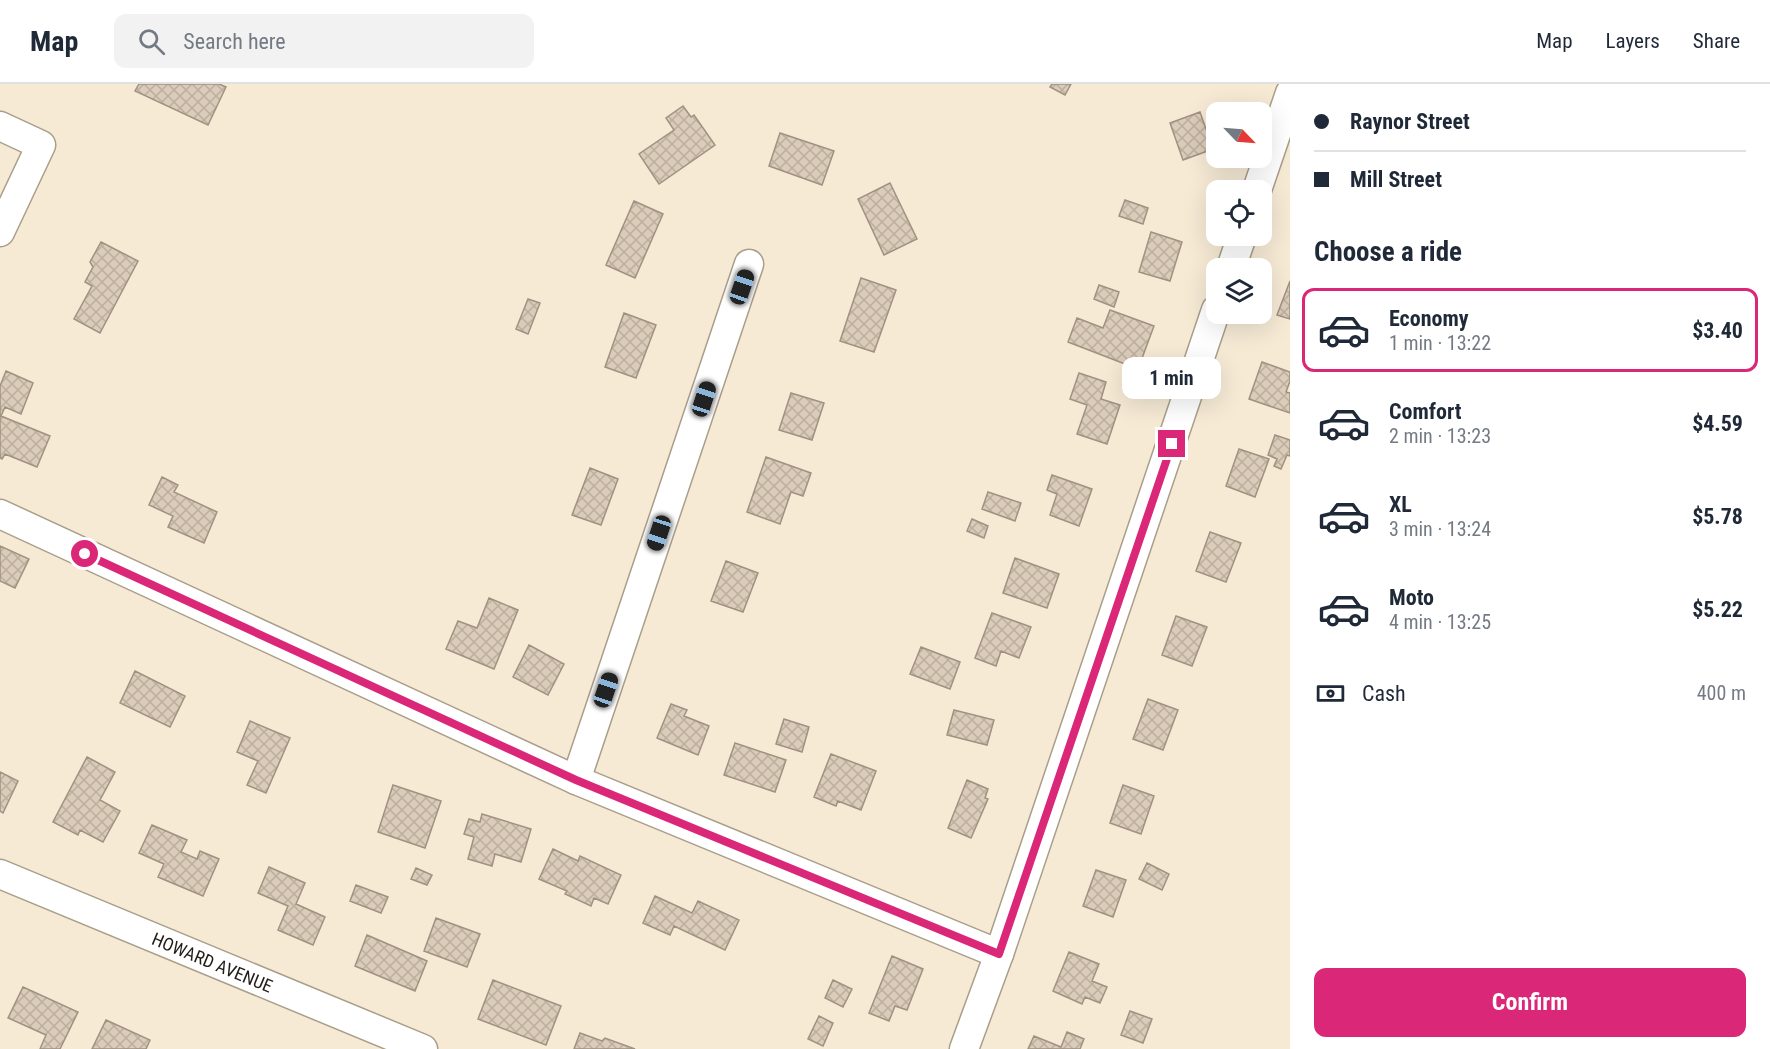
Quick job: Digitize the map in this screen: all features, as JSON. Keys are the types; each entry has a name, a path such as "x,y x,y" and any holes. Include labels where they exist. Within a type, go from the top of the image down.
{"street":[{"path":"1260,180 1290,93"},
{"path":"0,126 41,146 0,232"},
{"path":"576,780 749,264"},
{"path":"964,1049 999,954 1211,324"},
{"path":"0,514 576,780 999,954"},
{"name":"HOWARD AVENUE","path":"0,874 423,1049"}],"building":[{"path":"139,84 219,84 226,87 208,125 135,91"},
{"path":"1052,84 1071,84 1065,95 1050,87"},
{"path":"683,106 691,117 694,115 715,145 659,184 639,154 674,130 666,118"},
{"path":"1200,112 1206,129 1206,152 1183,160 1170,123"},
{"path":"780,133 834,151 822,185 769,166"},
{"path":"890,183 917,239 884,255 858,199"},
{"path":"1125,200 1148,208 1143,224 1119,216"},
{"path":"634,201 663,214 635,278 606,265"},
{"path":"1151,232 1182,242 1170,281 1139,272"},
{"path":"101,242 138,261 100,333 74,319 92,286 85,282 93,267 90,262"},
{"path":"861,278 896,290 874,352 840,341"},
{"path":"1290,281 1290,319 1277,315"},
{"path":"1099,285 1119,292 1114,307 1094,299"},
{"path":"528,299 540,303 528,334 516,329"},
{"path":"1110,310 1154,326 1138,369 1068,342 1077,318 1103,328"},
{"path":"624,313 656,325 636,378 605,367"},
{"path":"1262,362 1290,372 1286,392 1290,393 1290,413 1249,399"},
{"path":"6,371 33,383 21,414 5,407 1,416 50,436 37,467 5,454 2,459 0,458 0,386"},
{"path":"1079,373 1106,382 1101,399 1120,405 1107,444 1077,434 1087,405 1070,399"},
{"path":"791,393 824,403 812,440 779,430"},
{"path":"1275,435 1290,440 1290,456 1287,455 1281,469 1274,466 1277,459 1268,455"},
{"path":"1239,449 1269,459 1255,497 1226,486"},
{"path":"766,457 811,473 803,496 791,492 780,524 747,512"},
{"path":"590,468 618,479 601,525 572,515"},
{"path":"1052,475 1092,489 1079,526 1050,515 1057,494 1047,490"},
{"path":"162,477 178,485 174,492 217,512 204,543 168,527 173,516 149,505"},
{"path":"988,492 1021,503 1015,521 982,509"},
{"path":"972,519 988,526 984,538 967,531"},
{"path":"1210,532 1241,543 1226,582 1196,571"},
{"path":"0,546 29,559 15,588 0,581"},
{"path":"1015,558 1059,574 1047,608 1003,593"},
{"path":"726,561 758,573 743,612 711,601"},
{"path":"489,598 518,610 494,669 446,649 458,621 477,628"},
{"path":"992,613 1031,627 1019,658 1001,651 996,666 975,658"},
{"path":"1176,616 1207,627 1192,666 1162,655"},
{"path":"529,645 564,664 548,695 513,677"},
{"path":"921,647 960,662 950,689 910,674"},
{"path":"135,671 185,696 170,727 120,703"},
{"path":"1148,699 1178,710 1163,750 1133,739"},
{"path":"671,704 687,710 684,716 709,726 698,755 657,738"},
{"path":"954,710 994,720 987,745 947,735"},
{"path":"784,719 809,727 802,752 776,744"},
{"path":"250,721 290,738 266,793 247,785 258,761 237,752"},
{"path":"735,743 786,760 775,792 724,775"},
{"path":"831,754 876,771 861,810 838,801 836,806 814,797"},
{"path":"87,757 115,772 100,800 120,811 103,842 80,830 78,835 53,822"},
{"path":"0,772 18,781 3,813 0,811"},
{"path":"967,780 988,789 985,798 988,799 971,838 948,828"},
{"path":"393,785 441,801 425,848 378,832"},
{"path":"1123,785 1154,796 1141,834 1110,823"},
{"path":"482,814 531,829 521,862 495,854 492,866 468,859 474,837 464,834 469,819 480,822"},
{"path":"152,825 187,840 181,852 197,859 200,851 219,859 203,896 158,877 164,864 139,853"},
{"path":"553,849 578,861 580,856 621,875 608,904 594,898 591,906 565,894 567,891 539,879"},
{"path":"1147,863 1169,874 1162,890 1139,879"},
{"path":"269,867 305,883 296,904 325,917 313,945 278,930 288,906 258,893"},
{"path":"416,868 432,875 427,885 411,879"},
{"path":"1096,870 1126,880 1113,917 1083,906"},
{"path":"356,885 388,897 381,913 350,901"},
{"path":"655,896 692,913 698,901 739,920 725,950 674,926 670,935 643,923"},
{"path":"436,918 480,934 467,967 424,951"},
{"path":"367,935 427,961 415,991 355,966"},
{"path":"1069,952 1099,964 1092,981 1107,987 1100,1003 1085,997 1082,1004 1053,991"},
{"path":"892,956 923,969 907,1010 895,1006 889,1021 869,1013"},
{"path":"493,980 561,1006 546,1045 478,1019"},
{"path":"833,980 852,989 843,1007 825,998"},
{"path":"23,987 78,1012 60,1049 40,1049 46,1035 8,1018"},
{"path":"1130,1011 1152,1019 1143,1043 1121,1035"},
{"path":"819,1016 833,1023 823,1046 808,1039"},
{"path":"106,1020 150,1040 146,1049 92,1049"},
{"path":"1067,1032 1084,1039 1080,1049 1028,1049 1034,1036 1061,1047"},
{"path":"580,1033 602,1041 605,1038 635,1049 574,1049"}],"route":[{"path":"85,554 576,780 999,954 1172,444"}]}
